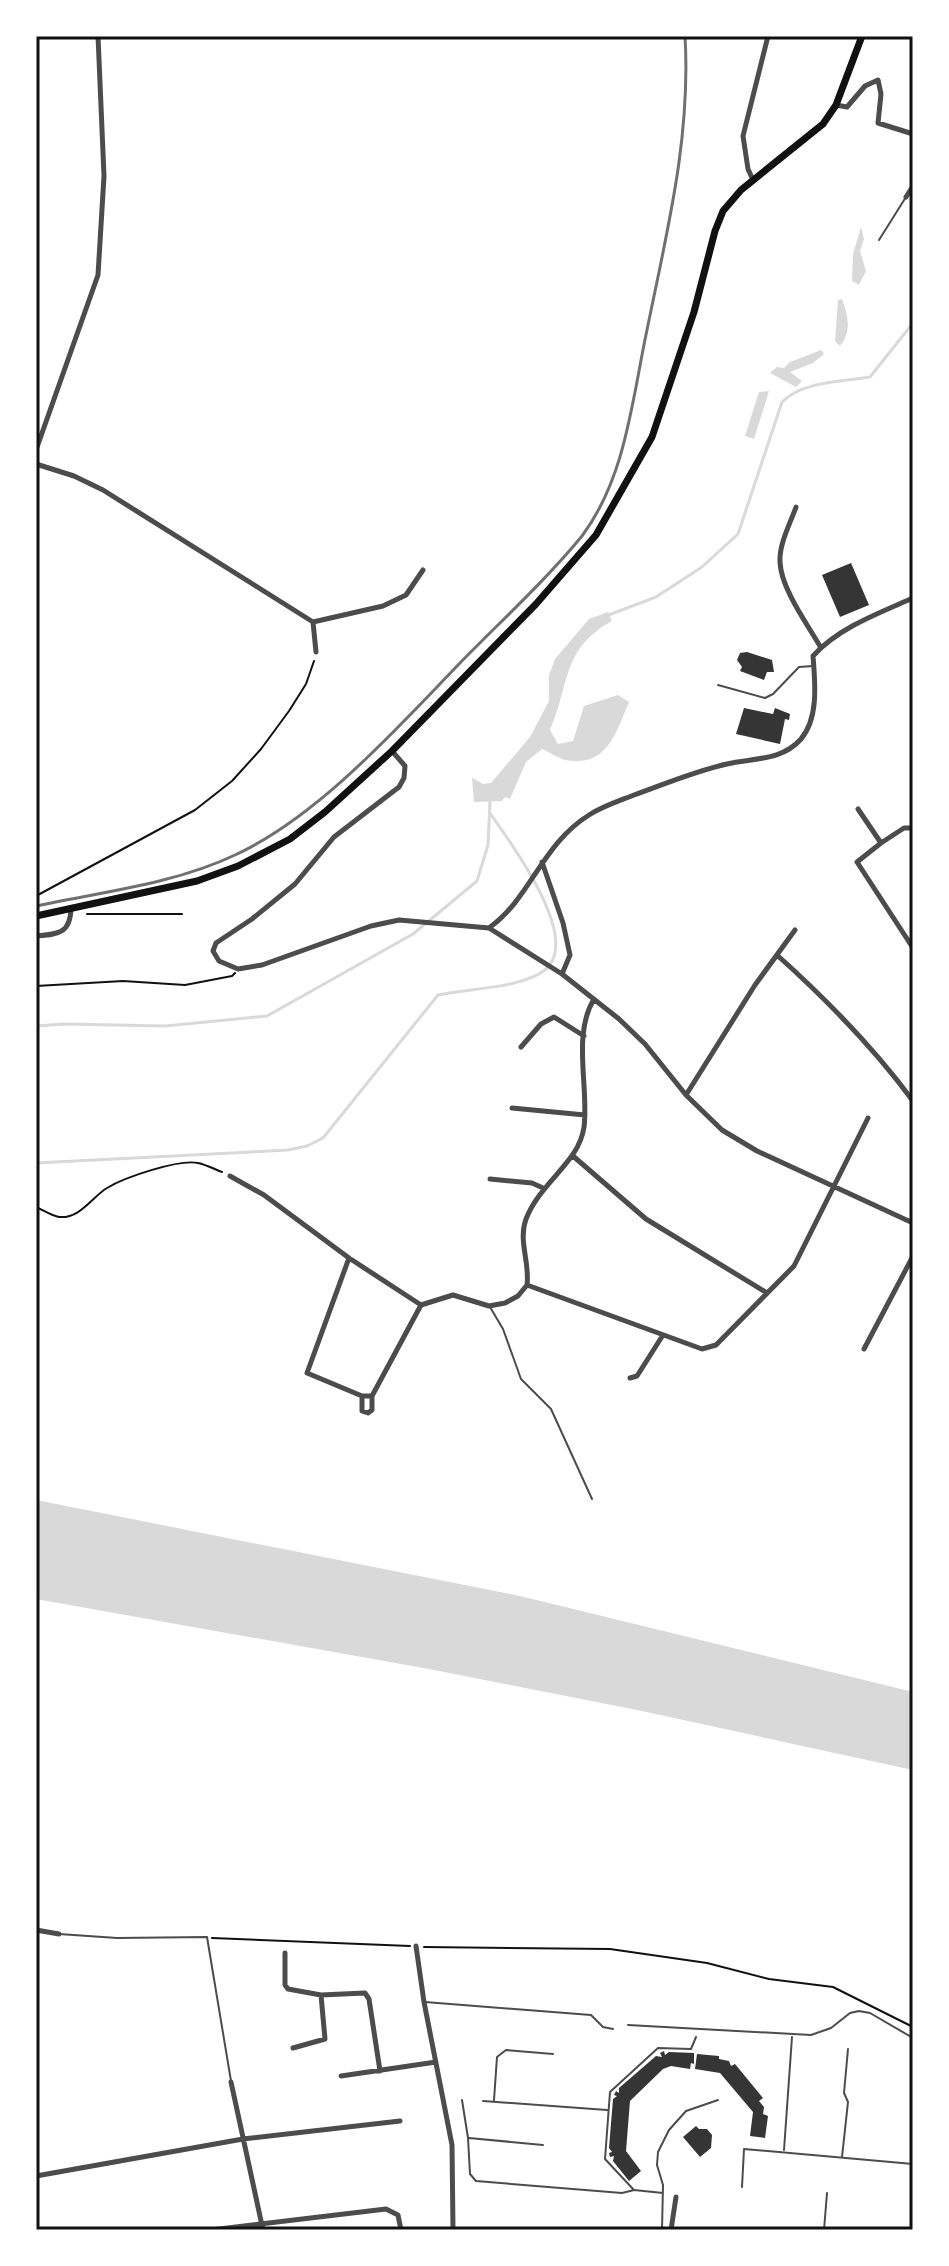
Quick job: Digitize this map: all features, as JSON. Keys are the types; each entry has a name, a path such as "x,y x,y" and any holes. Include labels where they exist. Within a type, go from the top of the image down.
{"main road":[{"path":"36,916 197,881 254,858 290,839 316,820 392,751 544,596 606,520 652,437 694,312 723,211 753,180 812,136 823,124 836,105 862,36"}],"street":[{"path":"36,450 98,275 104,176 98,36"},
{"path":"753,180 743,148 744,126 768,36"},
{"path":"836,105 847,107 865,86 878,80 881,94 878,123 913,134"},
{"path":"906,197 913,186"},
{"path":"36,464 74,476 103,490 311,621 383,606 406,595 423,570"},
{"path":"796,507 782,544 780,561 783,580 821,648"},
{"path":"489,928 504,917 542,861 566,833 589,815 677,779 780,755 801,740 814,706 813,656 852,627 913,598"},
{"path":"311,621 316,652"},
{"path":"392,751 405,766 399,787 334,837 295,884 216,943 213,951 219,961 238,969 262,965 371,926 415,920 489,928 559,972 594,999 645,1044 706,1117 738,1141 913,1223"},
{"path":"858,809 881,843"},
{"path":"913,828 904,828 857,862 913,948"},
{"path":"542,861 563,923 570,955 559,972"},
{"path":"36,936 60,934 69,925 71,909"},
{"path":"686,1095 795,930"},
{"path":"777,955 815,989 913,1101"},
{"path":"362,1396 362,1411 368,1413 374,1405 372,1396 421,1305 453,1295 489,1306 505,1303 518,1296 527,1285 523,1229 543,1188 573,1156 582,1138 585,1115 584,1036 594,999"},
{"path":"521,1047 545,1021 554,1017 584,1036"},
{"path":"512,1108 585,1115"},
{"path":"527,1285 702,1349 716,1345 802,1255 868,1118"},
{"path":"573,1156 646,1219 767,1293"},
{"path":"230,1176 264,1195 349,1258 421,1305"},
{"path":"490,1179 532,1183 543,1188"},
{"path":"864,1349 913,1256"},
{"path":"349,1258 307,1373 362,1396 372,1396"},
{"path":"630,1378 637,1376 663,1335"},
{"path":"36,1930 59,1934"},
{"path":"416,1946 452,2145 453,2230"},
{"path":"285,1953 285,1985 288,1989 321,1995 365,1993 369,1999 380,2071"},
{"path":"293,2048 325,2039 321,1995"},
{"path":"341,2076 436,2062"},
{"path":"231,2082 263,2230"},
{"path":"36,2176 243,2139 400,2121"},
{"path":"671,2230 676,2197"},
{"path":"211,2230 261,2222 391,2210 398,2215 401,2230"}],"lane":[{"path":"879,240 906,197"},
{"path":"718,685 765,698 773,694 799,667 814,666"},
{"path":"489,1306 503,1329 521,1379 551,1409 592,1499"},
{"path":"59,1934 117,1938 207,1937 231,2082"},
{"path":"424,2002 591,2015 603,2027 613,2029"},
{"path":"628,2025 811,2035 831,2028 850,2013 859,2011 870,2013 913,2038"},
{"path":"784,2151 793,2035"},
{"path":"634,2190 605,2159 610,2092 658,2048 691,2049 696,2037"},
{"path":"842,2157 848,2102 844,2093 848,2049"},
{"path":"493,2101 497,2057 502,2052 553,2054"},
{"path":"462,2100 470,2174 476,2181 622,2193 634,2190 663,2193"},
{"path":"662,2230 663,2193 657,2165 658,2152 669,2130 686,2111 718,2100"},
{"path":"483,2101 608,2110"},
{"path":"468,2138 543,2145"},
{"path":"742,2187 744,2149 913,2164"},
{"path":"824,2230 827,2193"}],"path":[{"path":"36,896 195,810 232,781 261,749 301,693 316,652"},
{"path":"71,909 74,914 182,914"},
{"path":"36,986 123,981 185,985 232,976 238,969"},
{"path":"36,1207 59,1217 74,1214 106,1188 175,1165 195,1162 230,1176"},
{"path":"207,1937 641,1952 707,1963 769,1979 833,1987 913,2027"}],"shaded area":[{"path":"861,227 864,239 860,251 866,271 859,285 852,281 853,254"},
{"path":"842,299 848,323 840,346 835,341 838,300"},
{"path":"821,350 824,354 813,363 790,372 802,381 796,387 770,373 777,367 784,368 790,362"},
{"path":"769,391 754,439 745,436 759,392"},
{"path":"608,612 612,621 596,632 575,656 550,730 558,744 573,741 584,706 618,695 629,702 608,745 591,759 580,761 565,760 542,749 526,762 510,799 505,797 502,801 474,802 472,778 483,784 491,783 530,737 549,701 549,675 555,659 589,619"},
{"path":"36,1500 520,1596 913,1692 913,1770 429,1669 36,1599"}],"building":[{"path":"851,563 869,605 840,617 822,575"},
{"path":"747,652 772,660 774,672 767,672 764,680 740,671 742,667 737,660 740,653"},
{"path":"744,708 773,714 775,708 790,714 789,720 785,719 780,744 736,734"},
{"path":"664,2051 665,2055 669,2052 694,2053 694,2064 691,2063 690,2069 671,2066 663,2069 630,2101 626,2151 641,2171 629,2181 609,2153 612,2152 609,2148 613,2099 617,2096 614,2095 656,2056 662,2057 660,2053"},
{"path":"697,2054 719,2056 719,2059 729,2061 731,2066 735,2064 763,2098 759,2101 764,2107 763,2114 768,2116 765,2138 750,2136 753,2112 720,2073 695,2069"},
{"path":"696,2126 707,2129 712,2135 711,2148 700,2157 683,2137"}],"waterway":[{"path":"606,616 656,597 702,567 738,534 782,402 811,386 870,377 913,323"},
{"path":"36,1026 165,1026 267,1016 413,934 477,881 488,845 490,801"},
{"path":"36,1163 288,1150 307,1146 323,1138 438,995 522,981 545,970 554,956 555,936 550,914 526,867 490,813"}],"railway":[{"path":"36,906 137,886 212,865 266,838 297,818 383,742 582,536 609,489 631,410 676,184 684,111 685,36"}]}
